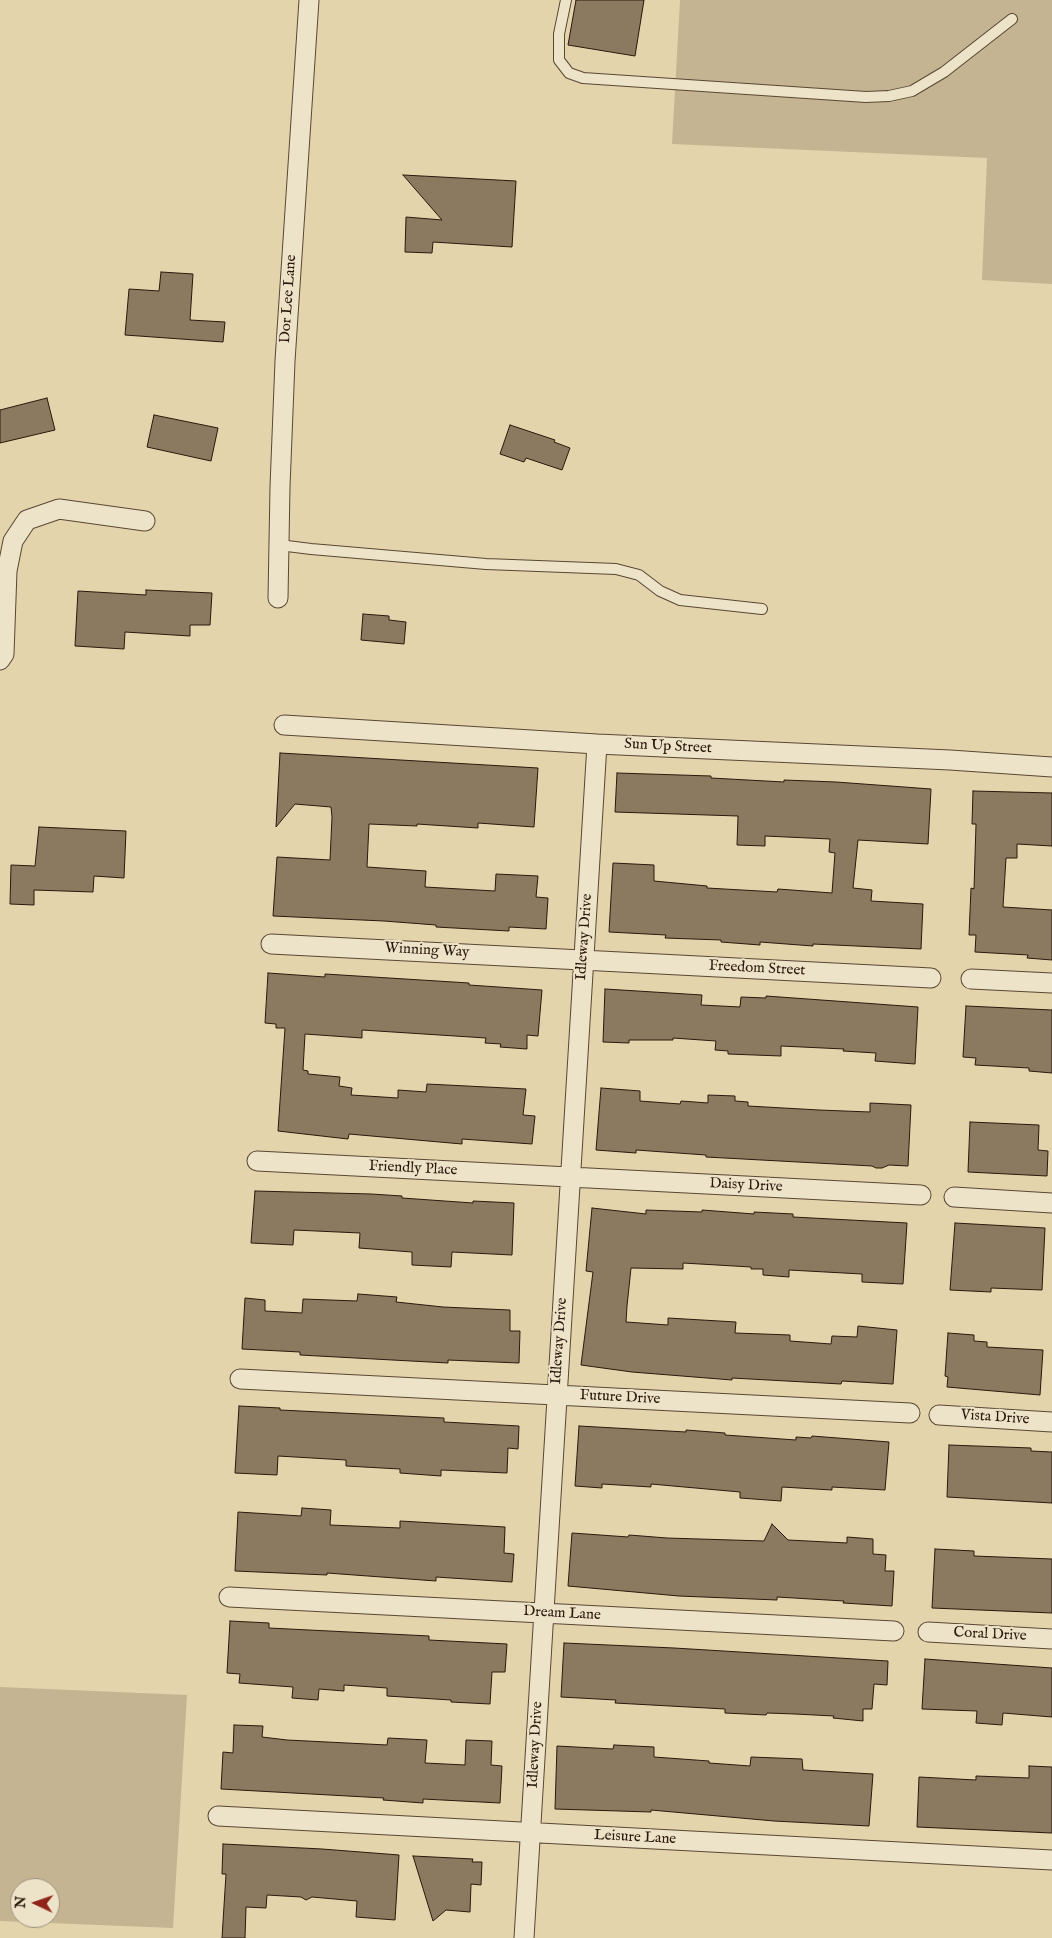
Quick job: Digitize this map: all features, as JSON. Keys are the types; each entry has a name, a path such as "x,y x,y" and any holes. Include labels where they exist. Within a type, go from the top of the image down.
{"street":[{"name":"Dor Lee Lane","path":"278,598 285,361 309,0"},
{"path":"0,660 4,654 9,563 13,541 27,520 59,508 146,521"},
{"name":"Sun Up Street","path":"284,725 597,744 1052,767"},
{"name":"Idleway Drive","path":"524,1938 597,744"},
{"name":"Winning Way","path":"271,944 584,959"},
{"name":"Freedom Street","path":"584,959 930,978"},
{"path":"972,979 1052,983"},
{"name":"Friendly Place","path":"256,1161 570,1177"},
{"name":"Daisy Drive","path":"570,1177 921,1196"},
{"path":"954,1197 1052,1203"},
{"name":"Future Drive","path":"240,1379 910,1413"},
{"name":"Vista Drive","path":"939,1415 1052,1422"},
{"name":"Dream Lane","path":"229,1597 894,1631"},
{"name":"Coral Drive","path":"928,1632 1052,1639"},
{"name":"Leisure Lane","path":"218,1816 1052,1860"}],"lane":[{"path":"566,0 560,34 559,60 569,73 583,78 866,97 889,96 912,91 944,72 1012,19"},
{"path":"279,545 486,564 616,569 639,575 660,591 680,600 762,609"}],"shaded area":[{"path":"680,0 1052,0 1052,284 982,280 987,158 672,144"},
{"path":"0,1687 187,1695 173,1928 60,1923 60,1878 10,1878 10,1921 0,1921"}],"building":[{"path":"576,0 644,0 635,56 568,45"},
{"path":"403,175 516,181 512,247 433,242 432,253 405,252 406,217 442,220"},
{"path":"161,272 193,274 190,320 225,322 223,342 125,335 129,289 159,291"},
{"path":"47,398 55,430 0,443 0,410"},
{"path":"154,415 218,428 211,461 147,447"},
{"path":"510,425 555,440 554,442 570,448 562,470 526,458 524,462 500,454"},
{"path":"146,590 212,593 210,625 190,625 190,636 125,632 124,649 75,646 78,591 146,595"},
{"path":"363,614 389,616 389,620 406,622 404,644 361,640"},
{"path":"280,753 538,768 534,827 478,823 478,828 417,824 417,826 369,824 367,867 426,871 425,887 495,891 496,874 538,876 536,897 548,898 546,929 509,927 509,931 436,927 436,925 384,921 273,916 277,857 330,860 332,817 331,807 295,804 276,827"},
{"path":"617,773 711,776 711,778 784,782 784,780 836,782 931,789 928,844 858,840 853,888 872,890 871,901 923,904 921,949 813,944 813,946 760,942 760,945 721,942 721,940 665,938 666,935 609,932 613,863 654,865 654,881 707,886 707,888 777,892 778,889 832,893 835,853 829,852 830,839 765,836 765,846 737,845 738,816 615,812"},
{"path":"973,791 1052,793 1052,846 1017,844 1017,858 1006,858 1003,907 1052,910 1052,960 1027,958 1028,955 975,952 976,935 969,935 971,888 974,889 976,824 972,824"},
{"path":"39,827 126,831 124,878 94,876 93,892 34,890 34,905 10,904 11,865 35,866"},
{"path":"268,973 325,977 325,974 469,983 469,985 542,990 538,1036 527,1035 527,1049 500,1047 501,1044 485,1043 486,1038 362,1030 362,1038 305,1034 303,1070 308,1071 308,1074 340,1077 339,1086 352,1088 351,1095 398,1098 398,1090 426,1092 427,1084 526,1089 523,1115 535,1116 532,1144 462,1139 462,1144 349,1134 348,1139 278,1131 285,1028 276,1028 276,1024 265,1023"},
{"path":"605,989 702,995 701,1005 740,1007 741,997 766,998 766,996 918,1007 915,1064 875,1061 876,1053 843,1051 844,1049 781,1046 781,1056 728,1054 728,1051 715,1050 716,1041 673,1038 673,1040 629,1040 629,1043 603,1042"},
{"path":"966,1006 1052,1010 1052,1073 1029,1071 1029,1068 975,1065 976,1058 963,1057"},
{"path":"601,1088 640,1091 640,1101 680,1104 681,1101 708,1103 708,1095 735,1096 735,1101 748,1102 748,1106 819,1110 870,1112 870,1103 911,1105 908,1166 889,1165 876,1168 872,1166 706,1157 706,1155 636,1150 636,1153 596,1150"},
{"path":"970,1122 1039,1125 1038,1150 1048,1151 1047,1176 968,1172"},
{"path":"255,1191 371,1194 473,1203 473,1201 514,1203 512,1255 452,1252 451,1267 412,1265 412,1252 359,1248 360,1233 294,1230 293,1245 251,1243"},
{"path":"592,1208 646,1214 646,1210 702,1212 702,1210 754,1214 754,1212 793,1214 793,1217 907,1223 903,1284 862,1282 862,1274 789,1270 789,1277 763,1275 763,1269 751,1269 751,1267 683,1263 683,1269 631,1268 627,1306 626,1322 668,1325 668,1318 736,1322 735,1333 790,1335 790,1341 831,1344 832,1336 857,1337 858,1326 897,1330 893,1384 842,1381 841,1384 732,1378 732,1380 632,1372 581,1365 593,1272 586,1271"},
{"path":"955,1223 1045,1228 1042,1290 991,1288 991,1292 950,1290"},
{"path":"358,1294 397,1297 396,1302 443,1307 510,1310 510,1331 520,1331 519,1363 448,1360 448,1363 300,1355 300,1352 242,1349 245,1298 265,1300 265,1311 302,1313 303,1299 357,1301"},
{"path":"948,1333 974,1335 974,1341 987,1342 987,1347 1043,1350 1040,1395 947,1387 948,1377 945,1376"},
{"path":"239,1406 280,1408 280,1410 444,1418 444,1422 519,1426 518,1449 508,1448 507,1473 441,1470 441,1476 400,1473 400,1469 346,1466 346,1460 278,1456 277,1475 235,1473"},
{"path":"579,1426 686,1432 686,1430 796,1440 796,1437 811,1438 812,1436 889,1442 885,1490 832,1487 832,1490 782,1487 781,1501 740,1498 740,1492 651,1484 651,1487 602,1484 602,1488 575,1486"},
{"path":"949,1445 1031,1448 1031,1451 1052,1452 1052,1503 947,1497"},
{"path":"302,1508 331,1510 330,1525 400,1528 400,1521 505,1527 504,1553 514,1554 512,1582 436,1577 436,1581 327,1573 327,1575 235,1571 238,1512 301,1516"},
{"path":"772,1524 788,1540 847,1543 847,1537 873,1539 873,1554 886,1555 885,1571 894,1571 892,1606 777,1597 777,1600 679,1596 568,1586 572,1533 628,1537 629,1535 764,1541"},
{"path":"935,1549 974,1551 974,1556 1052,1559 1052,1613 932,1608"},
{"path":"230,1621 269,1623 269,1628 429,1636 429,1640 507,1644 505,1672 492,1672 490,1704 387,1696 387,1688 344,1685 344,1691 319,1689 318,1700 292,1698 293,1687 239,1683 240,1674 227,1673"},
{"path":"564,1643 888,1661 887,1685 874,1684 872,1709 863,1709 863,1721 833,1718 834,1716 725,1713 725,1709 615,1703 616,1700 561,1697"},
{"path":"925,1659 1052,1668 1052,1717 1003,1713 1002,1725 976,1723 977,1711 922,1709"},
{"path":"234,1725 263,1726 262,1737 287,1740 387,1745 388,1738 427,1740 425,1763 465,1765 466,1740 492,1741 491,1765 502,1766 500,1803 423,1799 423,1803 383,1800 384,1798 221,1789 223,1752 233,1753"},
{"path":"614,1745 654,1747 654,1757 750,1766 751,1757 802,1759 803,1770 873,1774 869,1826 774,1821 651,1810 651,1812 555,1809 557,1746 613,1749"},
{"path":"1029,1766 1052,1767 1052,1833 917,1827 919,1777 976,1780 976,1776 1029,1778"},
{"path":"223,1844 399,1855 395,1920 356,1917 357,1901 312,1897 306,1900 301,1897 267,1895 266,1908 246,1907 245,1938 222,1938 226,1874 222,1874"},
{"path":"413,1856 473,1859 472,1862 482,1862 481,1885 471,1884 470,1912 446,1910 433,1921"}]}
